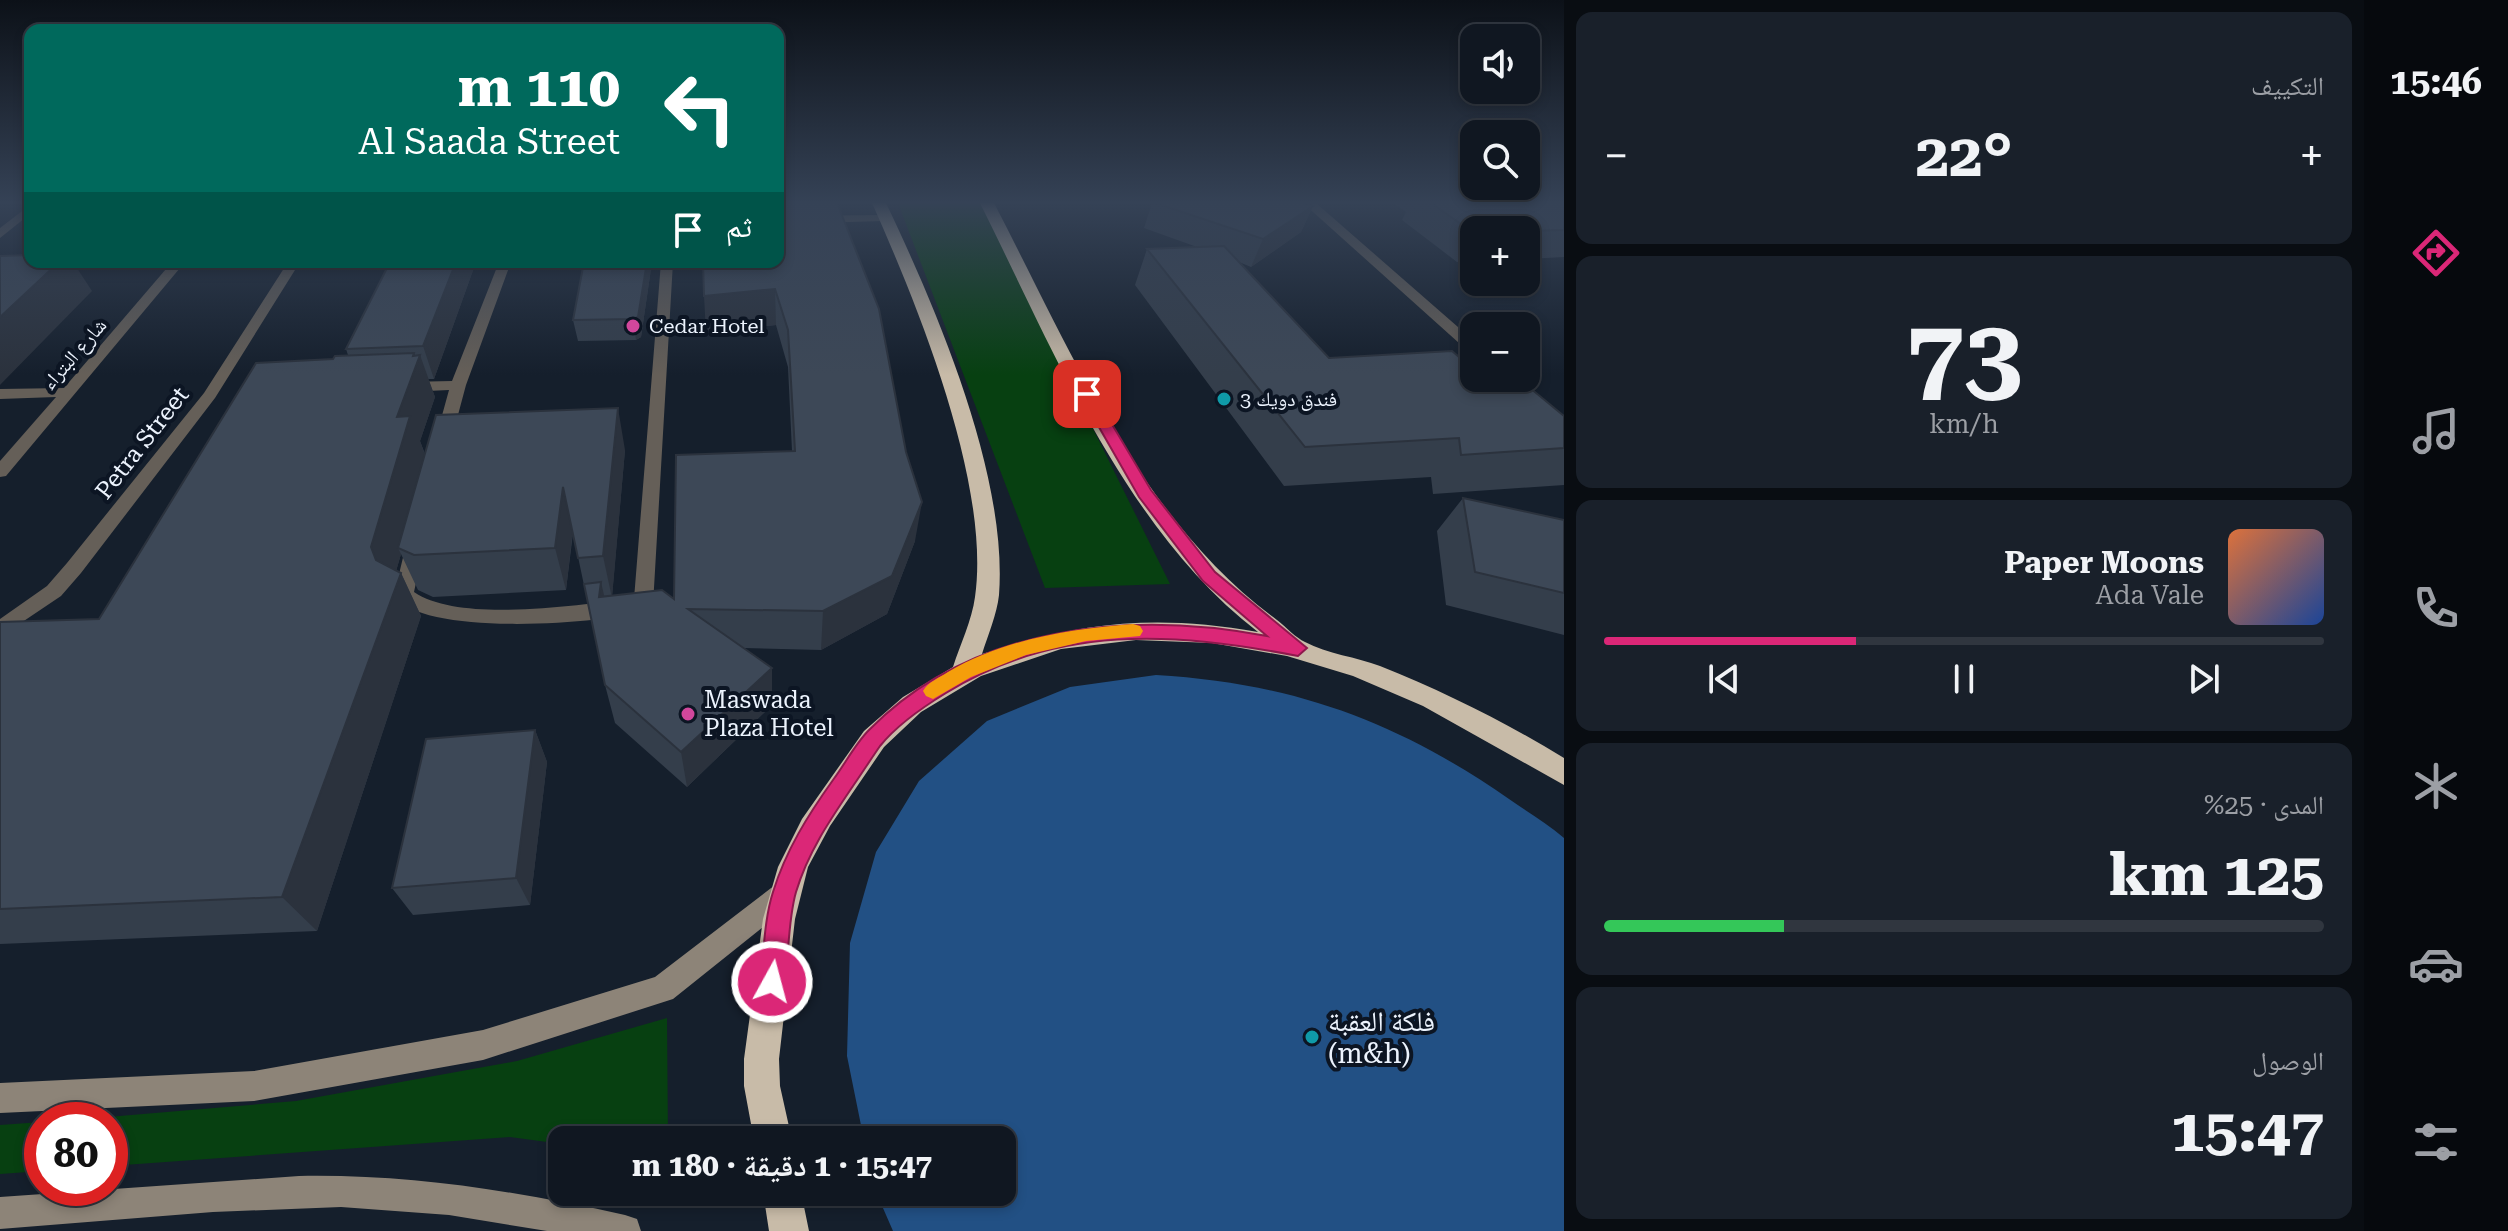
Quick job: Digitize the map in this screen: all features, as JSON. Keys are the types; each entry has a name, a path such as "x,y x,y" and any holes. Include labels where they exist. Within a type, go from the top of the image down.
{"highway":[{"path":"905,260 955,394 983,503 989,551 987,599 964,672"},
{"path":"1017,260 1072,368 1144,493 1209,576 1242,607 1298,648"},
{"path":"771,1126 761,1071 784,894 808,834 875,738 917,700 964,672 1023,648 1086,634 1153,630 1223,634 1298,648 1403,684 1513,738 1564,773"},
{"path":"785,1206 789,1231"}],"main road":[{"path":"0,1098 254,1086 483,1045 663,989 784,894"},
{"path":"0,1213 225,1196 343,1191 445,1198 625,1231"}],"street":[{"path":"1374,260 1460,337"},
{"path":"0,266 24,265"},
{"name":"شارع البتراء","path":"0,472 174,268"},
{"name":"Petra Street","path":"0,629 54,591 218,394 291,268"},
{"path":"438,459 458,385 503,268"},
{"path":"418,533 404,595 412,604 433,611 454,615 547,614 643,605 667,268"},
{"path":"396,388 458,385"},
{"path":"0,394 68,392"}],"green space":[{"path":"920,260 1009,260 1170,584 1045,588"},
{"path":"667,1018 668,1126 548,1126 548,1142 510,1137 128,1165 128,1115 296,1101 517,1061"},
{"path":"24,1123 24,1172 0,1174 0,1125"}],"water":[{"path":"1156,675 1206,679 1298,697 1342,711 1426,748 1544,822 1564,838 1564,1231 893,1231 882,1206 1016,1206 1016,1126 861,1126 847,1056 850,943 876,852 919,781 987,721 1070,687"}],"building":[{"path":"0,260 24,260 24,268 53,268 0,317"},
{"path":"784,260 860,260 879,309 906,452 922,502 892,576 823,611 688,609 772,668 681,752 605,685 584,584 601,582 599,597 662,590 674,599 676,455 795,451 788,330 775,289 704,296 703,268 784,268"},
{"path":"1156,260 1238,260 1329,358 1452,351 1460,358 1460,392 1535,392 1564,416 1564,448 1461,455 1459,438 1305,447"},
{"path":"387,268 454,268 423,346 346,349"},
{"path":"583,268 646,268 638,317 573,320"},
{"path":"414,353 413,356 420,355 397,417 410,416 371,547 376,560 401,573 282,897 0,909 0,622 99,619 256,363"},
{"path":"618,408 603,556 578,558 563,487 555,548 414,555 398,548 436,415"},
{"path":"1463,498 1564,520 1564,593 1475,572"},
{"path":"535,730 516,878 392,888 426,739"}],"slow traffic":[{"path":"933,691 964,672 1023,648 1086,634 1133,631"}],"place":[{"name":"Cedar Hotel","path":"633,326"},
{"name":"فندق دويك 3","path":"1224,399"},
{"name":"Maswada Plaza Hotel","path":"688,714"},
{"name":"فلكة العقبة (m&h)","path":"1312,1037"}],"route":[{"path":"772,982 784,894 808,834 875,738 917,700 964,672 1023,648 1086,634 1153,630 1223,634 1298,648 1242,607 1209,576 1144,493 1087,394"}]}
